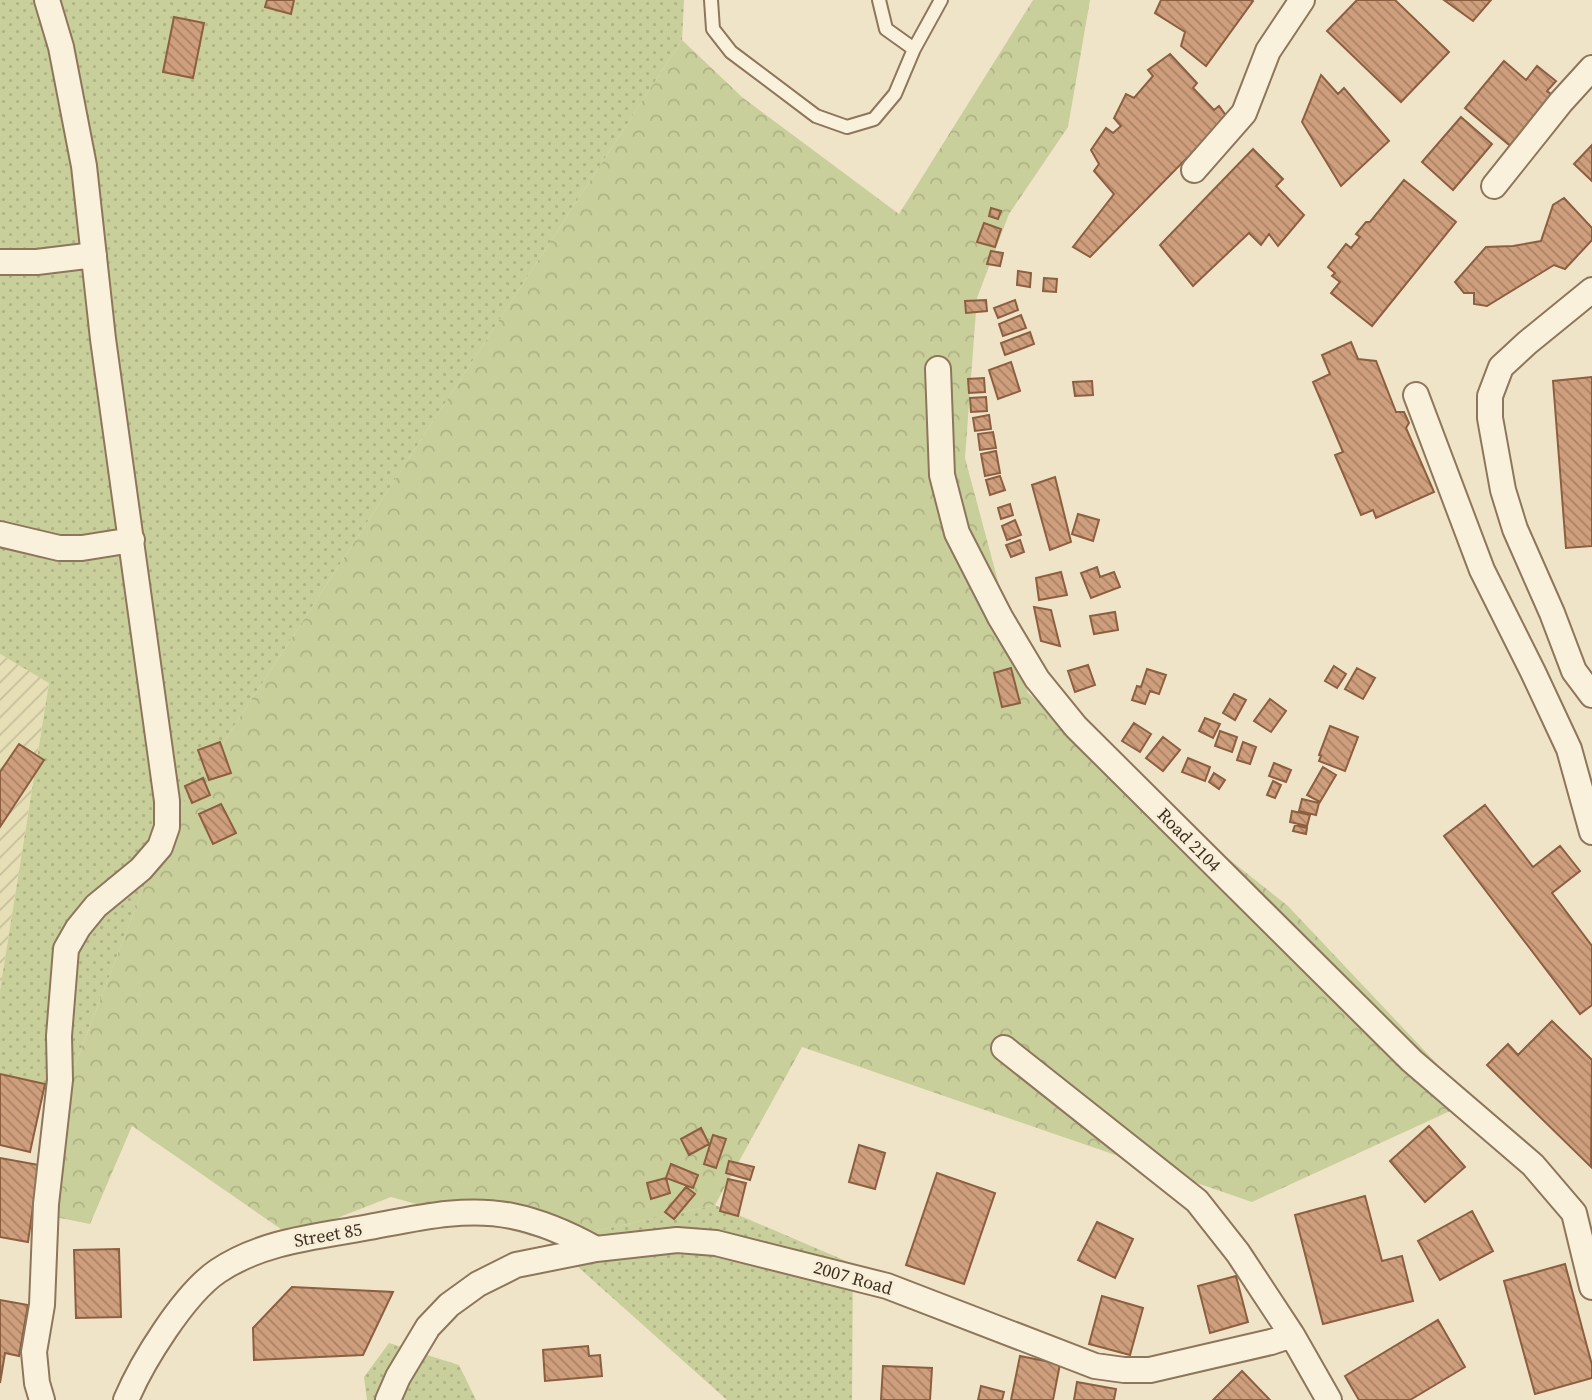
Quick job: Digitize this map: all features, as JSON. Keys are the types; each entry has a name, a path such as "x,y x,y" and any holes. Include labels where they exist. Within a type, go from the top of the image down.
{"street":[{"path":"42,1400 37,1383 34,1352 42,1305 46,1204 60,1080 59,1037 66,948 96,906 141,869 160,847 167,827 167,801 103,339 84,166 61,47 47,0"},
{"path":"1194,170 1244,113 1268,51 1302,0"},
{"path":"1494,186 1560,102 1592,68"},
{"path":"0,262 94,255"},
{"path":"1592,290 1501,367 1490,396 1490,418 1503,490 1515,529 1552,612 1574,671 1592,695"},
{"name":"Road 2104","path":"938,369 942,475 957,533 1000,617 1037,679 1076,727 1119,767 1177,830 1412,1061 1533,1165 1583,1213"},
{"path":"1416,396 1482,570 1569,750 1592,832"},
{"path":"0,534 59,548 82,548 132,540"},
{"path":"1004,1048 1197,1201 1238,1253 1292,1335 1329,1400"},
{"name":"Street 85","path":"126,1400 157,1342 196,1291 216,1272 249,1253 289,1241 431,1216 470,1212 511,1216 545,1225 596,1249"},
{"path":"1583,1213 1592,1287"},
{"name":"2007 Road","path":"388,1400 398,1377 428,1327 449,1305 478,1284 516,1265 596,1249 677,1240 716,1242 887,1286 1095,1366 1150,1370 1292,1335"}],"lane":[{"path":"711,0 713,29 731,52 816,116 847,127 874,119 895,94 914,49 941,0"},
{"path":"879,0 886,29 914,49"}],"shaded area":[{"path":"0,654 49,682 0,990"}],"green space":[{"path":"0,0 684,0 682,40 165,832 66,1088 0,1077 0,990 49,683 0,654"},
{"path":"1033,0 1090,0 1068,127 1009,214 977,298 965,458 1028,693 1129,780 1288,906 1472,1101 1252,1202 802,1047 715,1205 549,1241 391,1197 291,1236 132,1126 90,1224 50,1216 66,1088 165,832 682,40 742,97 899,214"},
{"path":"715,1205 853,1264 852,1400 727,1400 549,1241"},
{"path":"389,1343 459,1365 476,1400 367,1400 364,1377"}],"building":[{"path":"267,0 294,0 291,14 265,7"},
{"path":"1161,0 1253,1 1206,66 1181,46 1185,32 1155,13"},
{"path":"1357,0 1395,0 1449,52 1401,102 1327,31"},
{"path":"1444,0 1491,0 1473,21"},
{"path":"174,17 204,23 193,78 163,72"},
{"path":"1170,54 1197,83 1193,88 1214,110 1219,106 1227,117 1090,257 1073,247 1114,194 1094,171 1099,164 1091,150 1106,128 1113,133 1121,126 1114,118 1126,94 1134,98 1153,76 1148,70"},
{"path":"1504,61 1526,80 1537,66 1556,81 1547,91 1556,98 1514,149 1465,108"},
{"path":"1321,75 1338,94 1344,88 1389,141 1341,186 1302,122"},
{"path":"1461,117 1492,144 1453,190 1422,162"},
{"path":"1592,145 1592,181 1574,164"},
{"path":"1253,149 1283,179 1276,186 1304,215 1278,246 1269,234 1261,245 1249,233 1193,286 1160,245"},
{"path":"1404,180 1456,222 1372,326 1331,293 1340,282 1332,276 1335,273 1328,267 1346,244 1351,248 1360,237 1356,234 1366,222 1370,222"},
{"path":"1564,198 1592,228 1592,240 1565,269 1554,265 1487,306 1474,304 1474,293 1464,293 1455,282 1486,247 1541,241 1553,205"},
{"path":"991,208 1001,211 998,219 989,216"},
{"path":"984,223 1001,229 995,247 977,242"},
{"path":"991,251 1003,253 1000,266 987,264"},
{"path":"1018,271 1031,273 1030,287 1017,285"},
{"path":"1044,278 1057,279 1056,292 1043,291"},
{"path":"986,300 987,311 966,313 965,301"},
{"path":"1015,300 1018,310 998,318 994,308"},
{"path":"1021,315 1026,328 1003,336 999,324"},
{"path":"1030,332 1034,344 1005,355 1001,343"},
{"path":"1351,342 1358,359 1376,361 1396,412 1404,412 1409,423 1406,428 1434,492 1376,518 1373,510 1361,515 1335,455 1343,452 1313,382 1330,374 1322,355"},
{"path":"1011,362 1020,391 998,399 989,370"},
{"path":"1592,377 1592,546 1566,548 1553,381"},
{"path":"984,378 985,392 969,393 968,379"},
{"path":"1092,381 1093,395 1075,396 1073,382"},
{"path":"986,397 987,411 971,412 970,398"},
{"path":"989,415 991,429 975,431 973,418"},
{"path":"993,432 996,448 980,450 978,434"},
{"path":"996,451 1000,473 985,476 981,454"},
{"path":"1000,476 1005,490 990,495 986,480"},
{"path":"1055,477 1071,542 1050,550 1032,485"},
{"path":"1010,504 1013,515 1001,519 998,508"},
{"path":"1078,514 1099,520 1093,541 1072,534"},
{"path":"1015,520 1021,535 1007,540 1002,526"},
{"path":"1020,540 1024,552 1011,557 1006,545"},
{"path":"1097,567 1100,577 1114,572 1120,587 1091,598 1081,573"},
{"path":"1061,572 1067,595 1039,600 1036,578"},
{"path":"1034,607 1051,610 1060,646 1041,641"},
{"path":"1115,612 1118,630 1094,634 1090,616"},
{"path":"1088,665 1095,685 1075,692 1068,671"},
{"path":"1334,666 1346,674 1337,688 1325,681"},
{"path":"1011,668 1020,703 1002,707 994,673"},
{"path":"1357,668 1375,678 1363,699 1345,689"},
{"path":"1147,669 1166,675 1159,694 1150,691 1145,704 1132,700 1137,686 1141,687"},
{"path":"1234,694 1246,700 1235,720 1223,713"},
{"path":"1270,699 1286,711 1271,732 1254,721"},
{"path":"1205,718 1220,724 1213,738 1199,731"},
{"path":"1134,723 1151,734 1140,752 1122,741"},
{"path":"1330,726 1358,737 1345,771 1319,761"},
{"path":"1220,731 1237,737 1232,752 1215,746"},
{"path":"1163,737 1180,750 1163,771 1146,758"},
{"path":"220,742 231,773 209,780 198,750"},
{"path":"1243,742 1256,747 1250,764 1237,760"},
{"path":"19,744 44,760 0,827 0,772"},
{"path":"1188,758 1210,767 1205,781 1182,772"},
{"path":"1274,763 1291,770 1286,782 1269,776"},
{"path":"1323,767 1336,775 1320,802 1307,795"},
{"path":"1214,773 1225,780 1219,789 1209,782"},
{"path":"203,778 210,795 192,803 185,786"},
{"path":"1273,781 1281,785 1275,798 1267,795"},
{"path":"1302,799 1319,803 1316,815 1299,811"},
{"path":"221,804 236,833 213,844 199,814"},
{"path":"1485,805 1533,867 1560,846 1580,871 1552,893 1592,946 1592,1005 1580,1014 1444,836"},
{"path":"1292,811 1310,815 1307,826 1290,822"},
{"path":"1295,825 1307,828 1306,834 1293,831"},
{"path":"1552,1021 1592,1060 1591,1167 1487,1065 1508,1044 1518,1055"},
{"path":"0,1074 45,1084 30,1152 0,1145"},
{"path":"1429,1126 1465,1167 1425,1202 1390,1161"},
{"path":"701,1128 709,1144 689,1155 681,1139"},
{"path":"713,1135 726,1139 716,1168 704,1164"},
{"path":"859,1145 885,1153 875,1189 849,1182"},
{"path":"0,1158 39,1165 28,1242 0,1237"},
{"path":"729,1161 754,1167 750,1180 726,1173"},
{"path":"671,1164 698,1175 693,1188 666,1178"},
{"path":"937,1173 995,1193 964,1284 906,1265"},
{"path":"666,1178 670,1193 651,1199 647,1183"},
{"path":"728,1179 746,1183 738,1216 720,1211"},
{"path":"686,1187 695,1194 674,1219 665,1212"},
{"path":"1365,1196 1382,1261 1402,1256 1413,1301 1323,1324 1295,1215"},
{"path":"1472,1211 1493,1251 1440,1280 1418,1241"},
{"path":"1097,1222 1133,1239 1115,1278 1078,1260"},
{"path":"119,1249 121,1317 76,1318 74,1250"},
{"path":"1565,1264 1592,1365 1592,1378 1535,1394 1504,1281"},
{"path":"1236,1276 1248,1322 1210,1333 1198,1286"},
{"path":"292,1287 393,1292 363,1355 254,1360 253,1328"},
{"path":"1102,1296 1143,1308 1130,1355 1089,1344"},
{"path":"0,1300 28,1305 19,1356 5,1353 0,1383"},
{"path":"1438,1320 1465,1367 1410,1400 1359,1400 1345,1376"},
{"path":"588,1346 589,1356 600,1355 602,1376 545,1381 543,1350"},
{"path":"1020,1356 1060,1364 1053,1400 1011,1400"},
{"path":"883,1366 932,1368 930,1400 881,1400"},
{"path":"1242,1371 1270,1400 1213,1400"},
{"path":"1077,1382 1116,1389 1114,1400 1074,1400"},
{"path":"981,1386 1004,1392 1002,1400 978,1400"}]}
